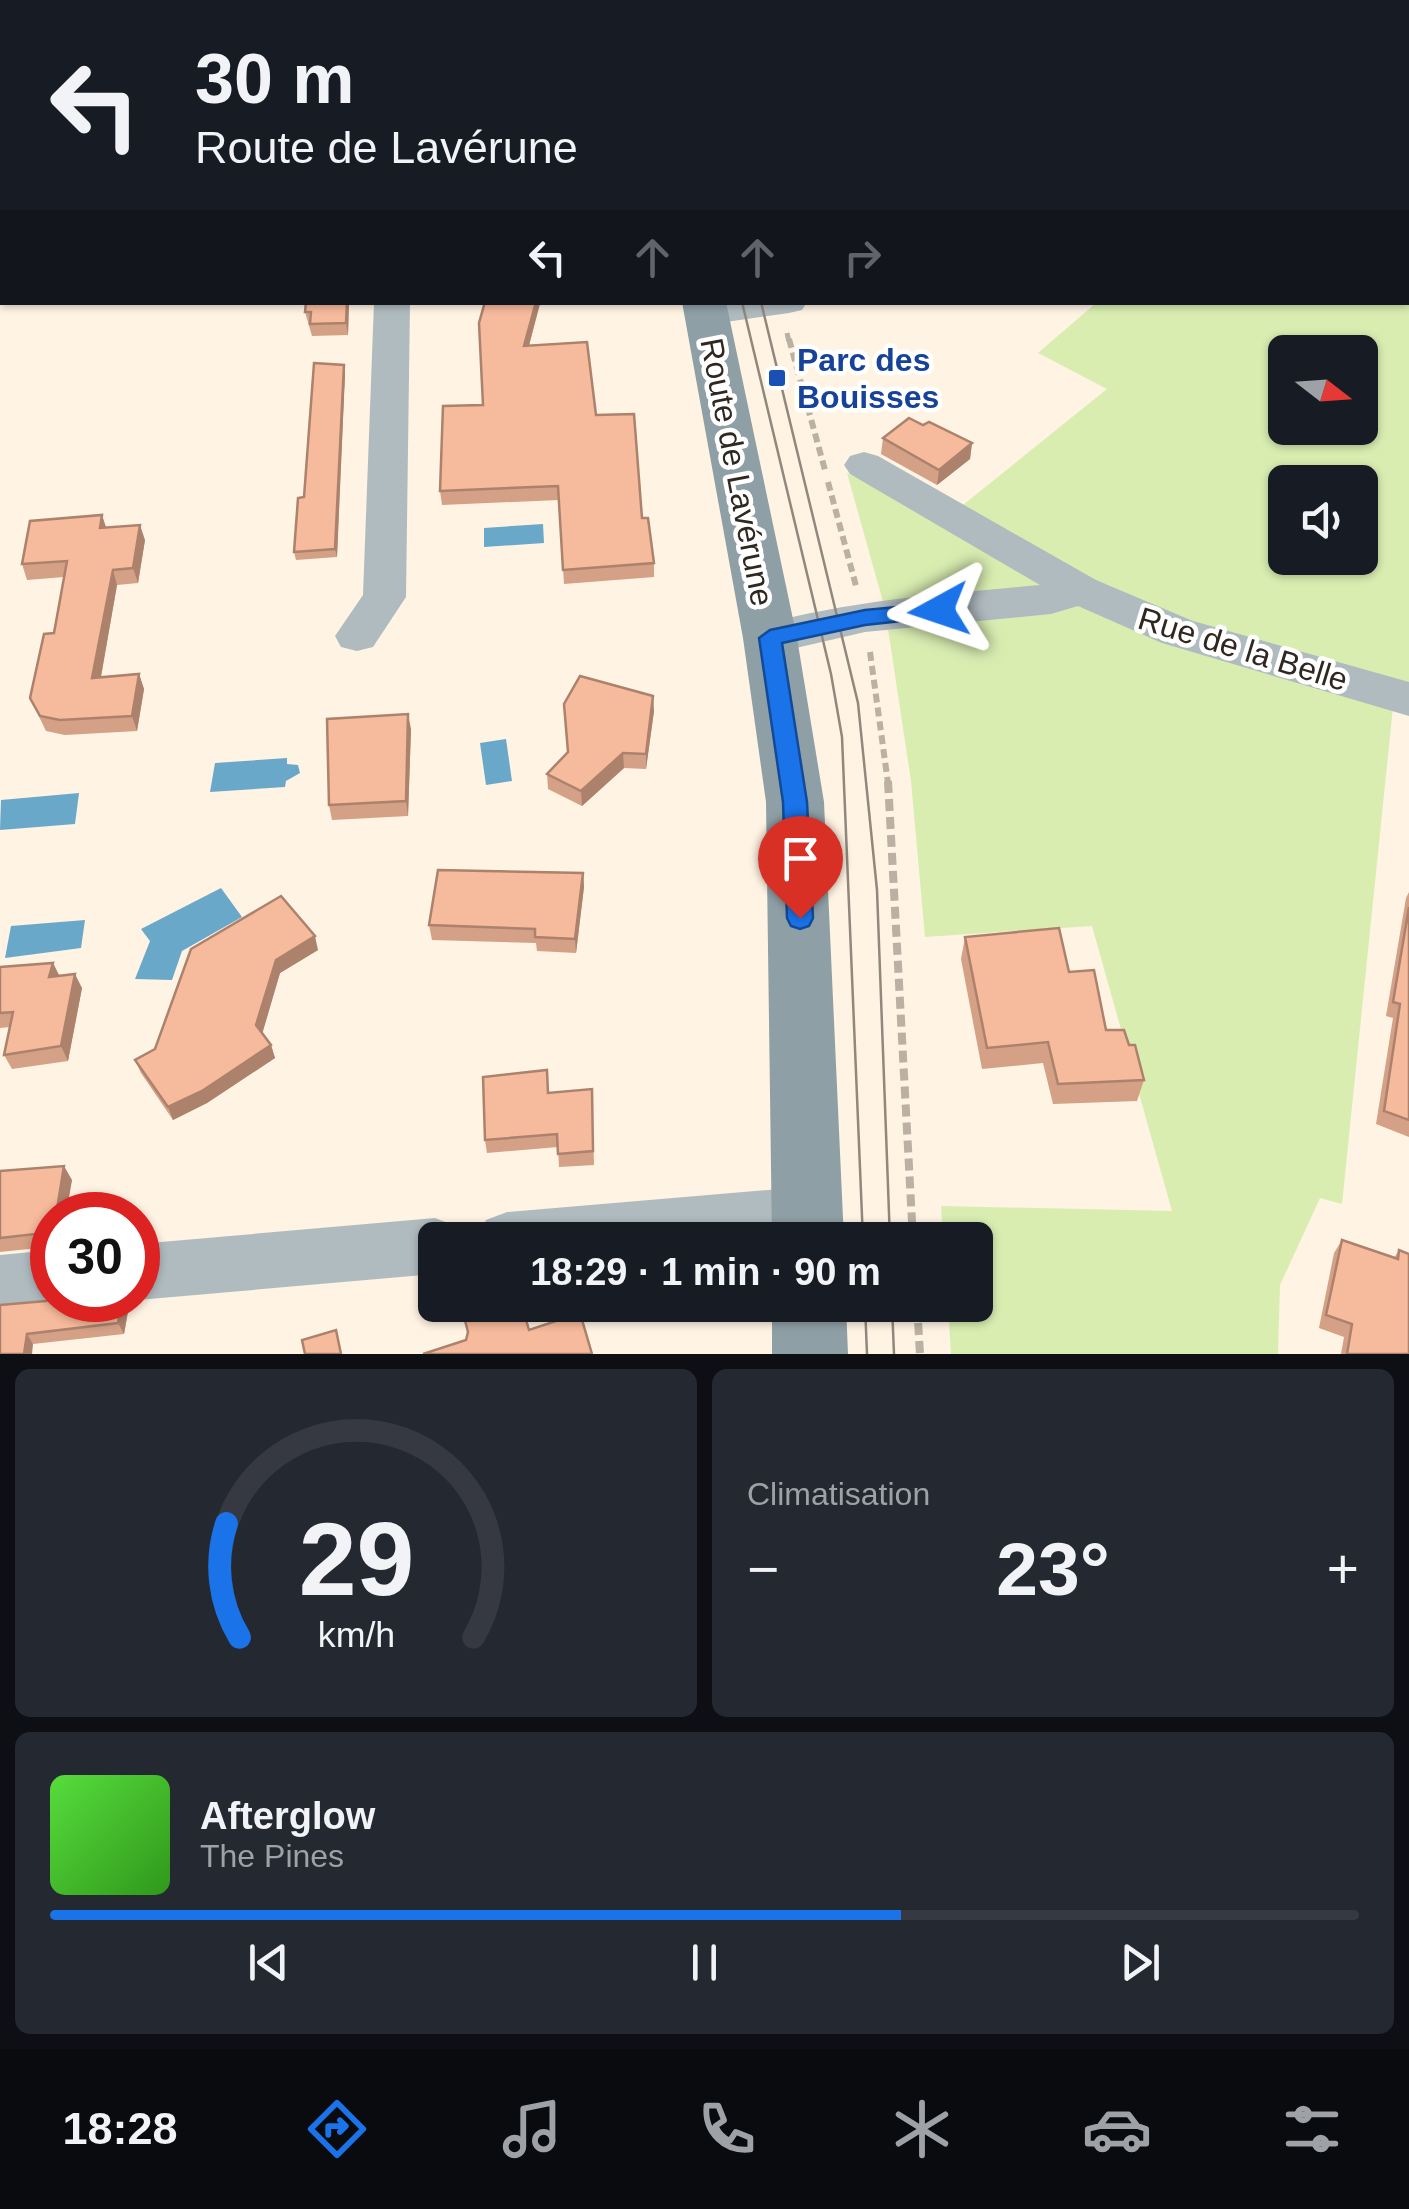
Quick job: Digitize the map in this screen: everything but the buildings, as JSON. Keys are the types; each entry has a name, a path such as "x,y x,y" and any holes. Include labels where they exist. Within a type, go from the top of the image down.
{"main road":[{"name":"Route de Lavérune","path":"705,308 770,638 795,802 806,1074 807,1222"},
{"path":"809,1322 810,1354"}],"street":[{"path":"357,636 384,597 392,305"},
{"path":"705,308 764,305"},
{"name":"Rue de la Belle","path":"864,465 1081,590 1178,632 1409,698"},
{"path":"770,638 865,618 1051,599 1081,590"},
{"path":"712,1222 780,1216 798,1222"},
{"path":"160,1270 418,1247"},
{"path":"0,1284 30,1282"}],"path":[{"path":"784,305 865,618 886,750 912,1222"},
{"path":"918,1322 920,1354"}],"green space":[{"path":"1094,305 1409,305 1409,687 1393,707 1342,1204 1320,1198 1280,1285 1278,1354 951,1354 949,1322 993,1322 993,1222 942,1222 941,1206 1172,1211 1092,926 925,937 911,781 885,609 847,473 943,519 1107,389 1038,353"}],"water":[{"path":"543,524 544,543 484,547 484,528"},
{"path":"506,739 512,781 486,785 480,743"},
{"path":"287,758 287,764 298,765 300,773 286,781 285,787 210,792 215,763"},
{"path":"79,793 75,824 0,830 1,800"},
{"path":"221,888 242,917 182,951 172,980 135,979 150,941 141,929"},
{"path":"85,920 81,948 5,958 11,926"}],"tram line":[{"path":"743,305 831,674 842,737 862,1222"},
{"path":"762,305 858,703 877,890 889,1222"},
{"path":"866,1322 867,1354"},
{"path":"893,1322 894,1354"}],"place":[{"name":"Parc des Bouisses","path":"777,378"}],"route":[{"path":"800,918 795,802 770,638 865,618 939,610"}]}
